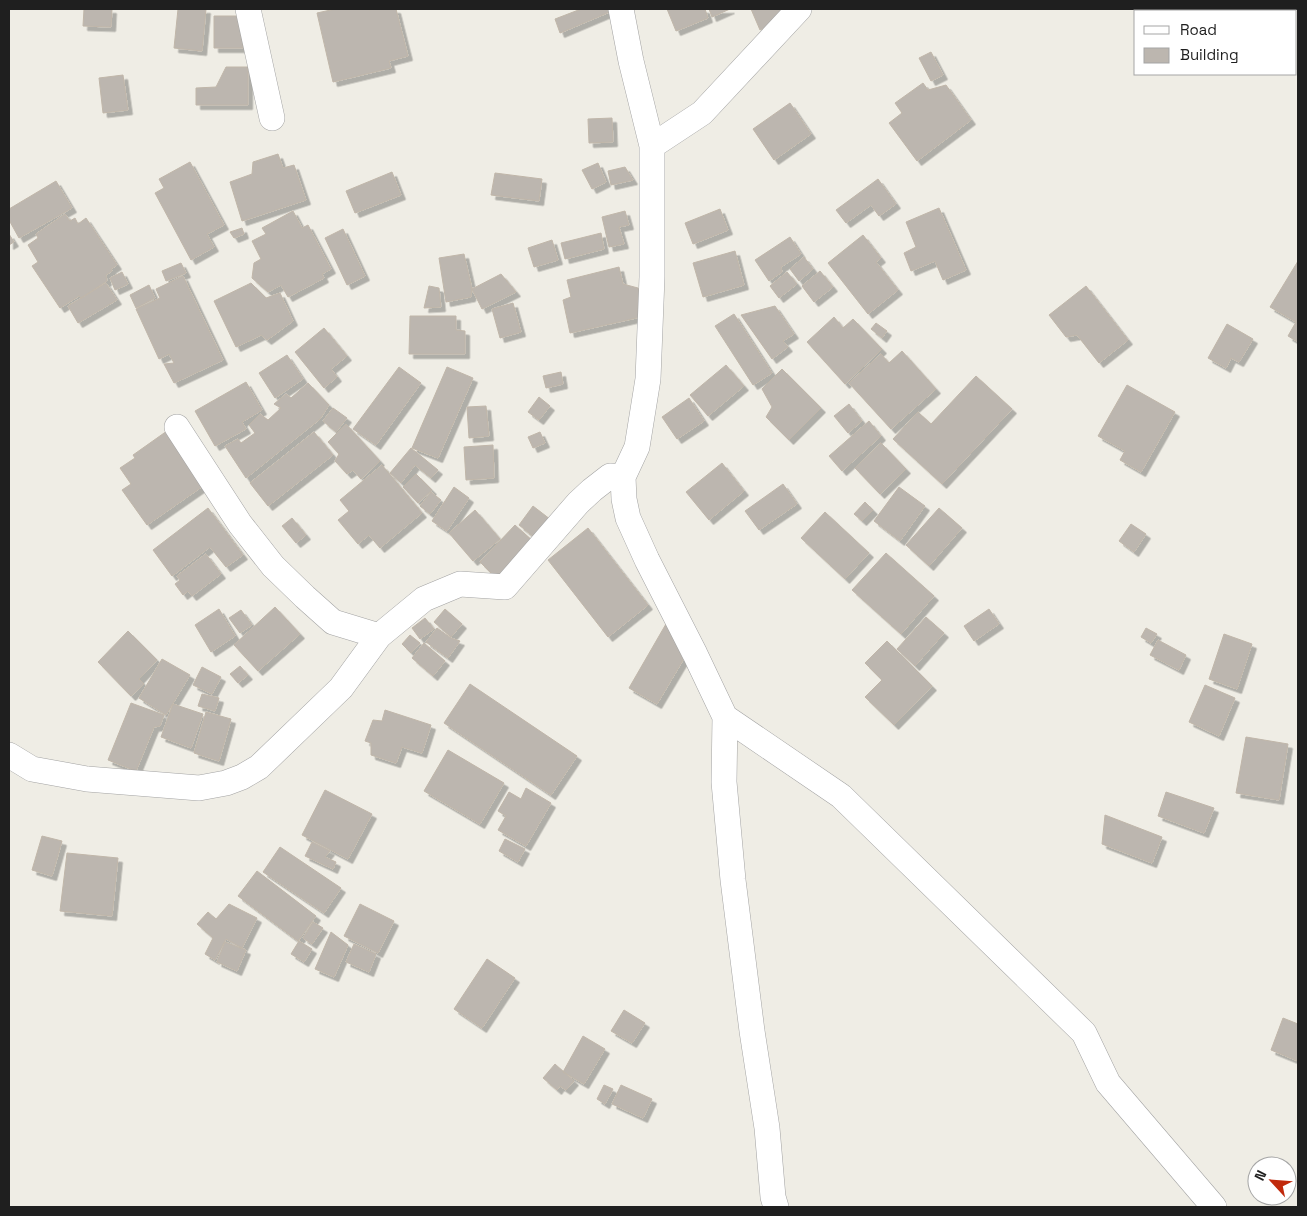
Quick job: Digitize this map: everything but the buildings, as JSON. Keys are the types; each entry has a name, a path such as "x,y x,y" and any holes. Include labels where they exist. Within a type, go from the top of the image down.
{"street":[{"path":"248,9 272,118"},
{"path":"621,9 631,60 652,146 652,277 648,379 637,447 623,477 624,499 628,518 647,560 725,717 724,782 733,880 776,1207"},
{"path":"652,146 702,112 799,9"},
{"path":"177,427 240,524 273,566 333,622 379,636"},
{"path":"9,755 32,769 87,778 199,788 226,783 242,777 259,766 341,688 379,636 424,599 460,584 505,587 578,503 610,476 623,477"},
{"path":"725,717 840,796 1084,1033 1108,1083 1214,1207"}]}
